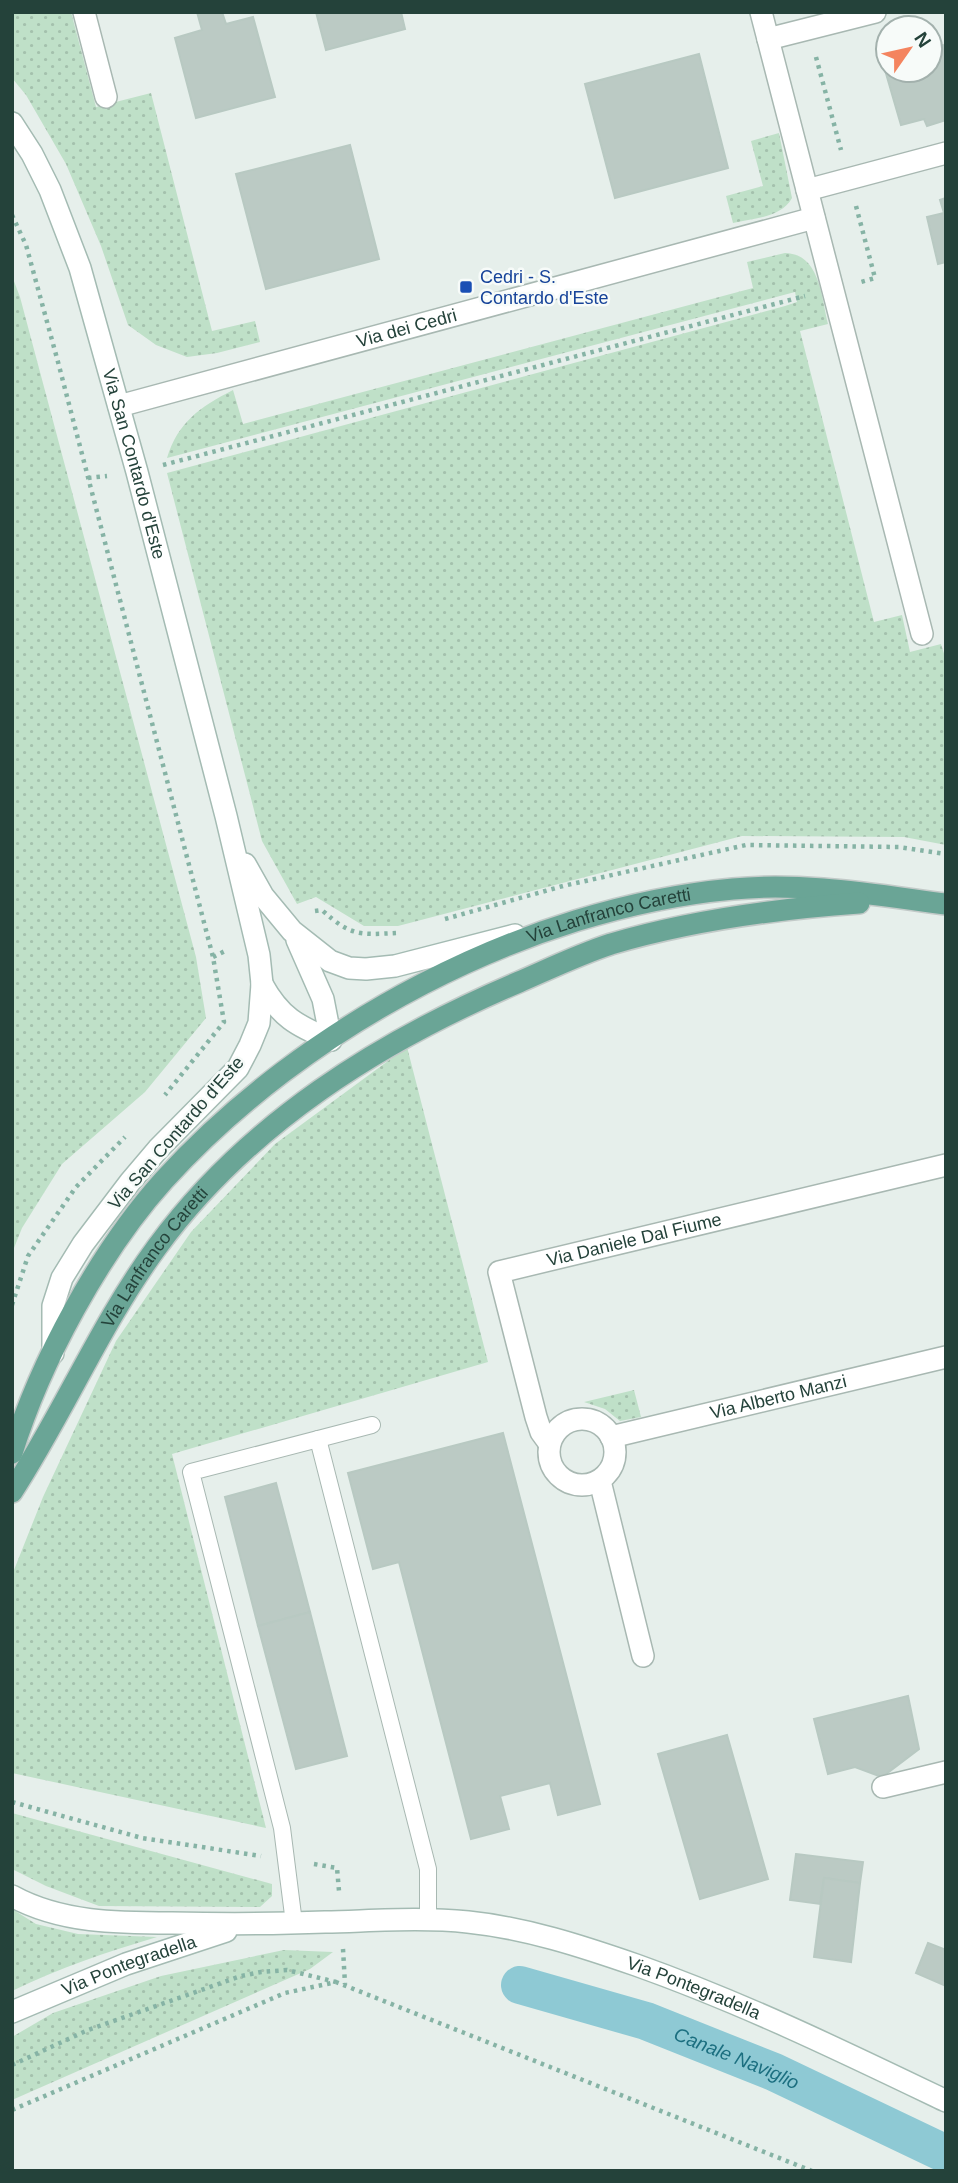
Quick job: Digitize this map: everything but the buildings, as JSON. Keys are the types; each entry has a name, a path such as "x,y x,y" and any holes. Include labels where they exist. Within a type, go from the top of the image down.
{"main road":[{"name":"Via Lanfranco Caretti","path":"12,1453 52,1353 104,1260 162,1182 200,1142 237,1109 362,1019 433,978 482,957 577,920 628,906 734,889 791,886 946,904"},
{"name":"Via Lanfranco Caretti","path":"12,1492 56,1420 129,1289 157,1247 222,1170 291,1112 350,1069 447,1014 608,945 723,918 790,908 913,900"},
{"path":"331,1040 350,1069"}],"street":[{"path":"84,12 106,97"},
{"path":"761,12 922,634"},
{"path":"768,39 875,12"},
{"name":"Via San Contardo d'Este","path":"12,123 32,154 68,231 80,268 137,472 226,816 254,936 262,984 259,1023 238,1068 137,1174 83,1244 62,1279 53,1306 52,1353"},
{"path":"807,190 946,153"},
{"name":"Via dei Cedri","path":"119,405 814,218"},
{"name":"Via San Contardo d'Este","path":"226,816 251,877 288,926 309,964 323,999 331,1040"},
{"name":"Via San Contardo d'Este","path":"288,926 313,950 330,961 349,968 366,969 395,966 577,920"},
{"name":"Via San Contardo d'Este","path":"262,984 284,1016 297,1025 331,1040"},
{"name":"Via Daniele Dal Fiume","path":"549,1444 539,1427 499,1272 946,1165"},
{"name":"Via Alberto Manzi","path":"611,1437 946,1357"},
{"path":"576,1419 587,1419 607,1429 611,1437 615,1455 612,1468 600,1481 583,1486 565,1482 554,1471 549,1460 549,1444 556,1430 576,1419"},
{"path":"600,1481 643,1657"},
{"path":"883,1787 946,1772"},
{"name":"Via Pontegradella","path":"12,1896 41,1909 72,1917 131,1923 248,1924 428,1920 467,1922 530,1933 618,1959 770,2017 946,2101"},
{"name":"Via Pontegradella","path":"12,2012 126,1964 195,1939 248,1924"}],"lane":[{"path":"294,1923 282,1828 191,1472 372,1425"},
{"path":"318,1439 428,1869 428,1920"}],"path":[{"path":"88,478 137,472 875,278 809,29"},
{"path":"12,215 26,245 88,478 212,957 224,1022 160,1102"},
{"path":"436,922 563,886 746,845 899,847 946,854"},
{"path":"288,926 321,910 343,928 362,934 398,932"},
{"path":"212,957 254,936"},
{"path":"12,1305 28,1256 76,1187 132,1130"},
{"path":"12,2110 285,1993 337,1982 812,2171"}],"green space":[{"path":"12,12 71,12 96,107 151,93 212,331 255,321 260,342 217,353 187,357 156,345 128,325 101,246 66,164 26,95 12,78"},
{"path":"779,133 792,198 781,210 774,213 733,223 726,196 763,186 751,141"},
{"path":"785,253 797,255 806,261 821,289 828,324 800,331 874,622 902,615 910,652 941,644 946,660 946,845 904,837 742,836 398,926 364,926 316,897 297,904 262,841 167,473 785,306 797,302 795,292 167,458 184,425 201,409 233,390 243,424 753,288 747,262"},
{"path":"12,276 20,297 196,957 206,1018 145,1092 62,1164 22,1228 12,1253"},
{"path":"407,1047 488,1362 172,1454 266,1828 12,1773 12,1575 43,1497 116,1341 191,1232 275,1144"},
{"path":"634,1390 641,1417 620,1421 605,1409 584,1402"},
{"path":"12,1813 272,1884 272,1896 260,1907 99,1906 46,1886 12,1869"},
{"path":"12,1909 36,1924 78,1934 157,1937 83,1961 12,1991"},
{"path":"284,1950 333,1952 310,1969 12,2100 12,2037 53,2013 161,1976"}],"waterway":[{"name":"Canale Naviglio","path":"520,1985 646,2021 774,2072 946,2154"}],"place":[{"name":"Cedri - S. Contardo d'Este","path":"466,287"}]}
